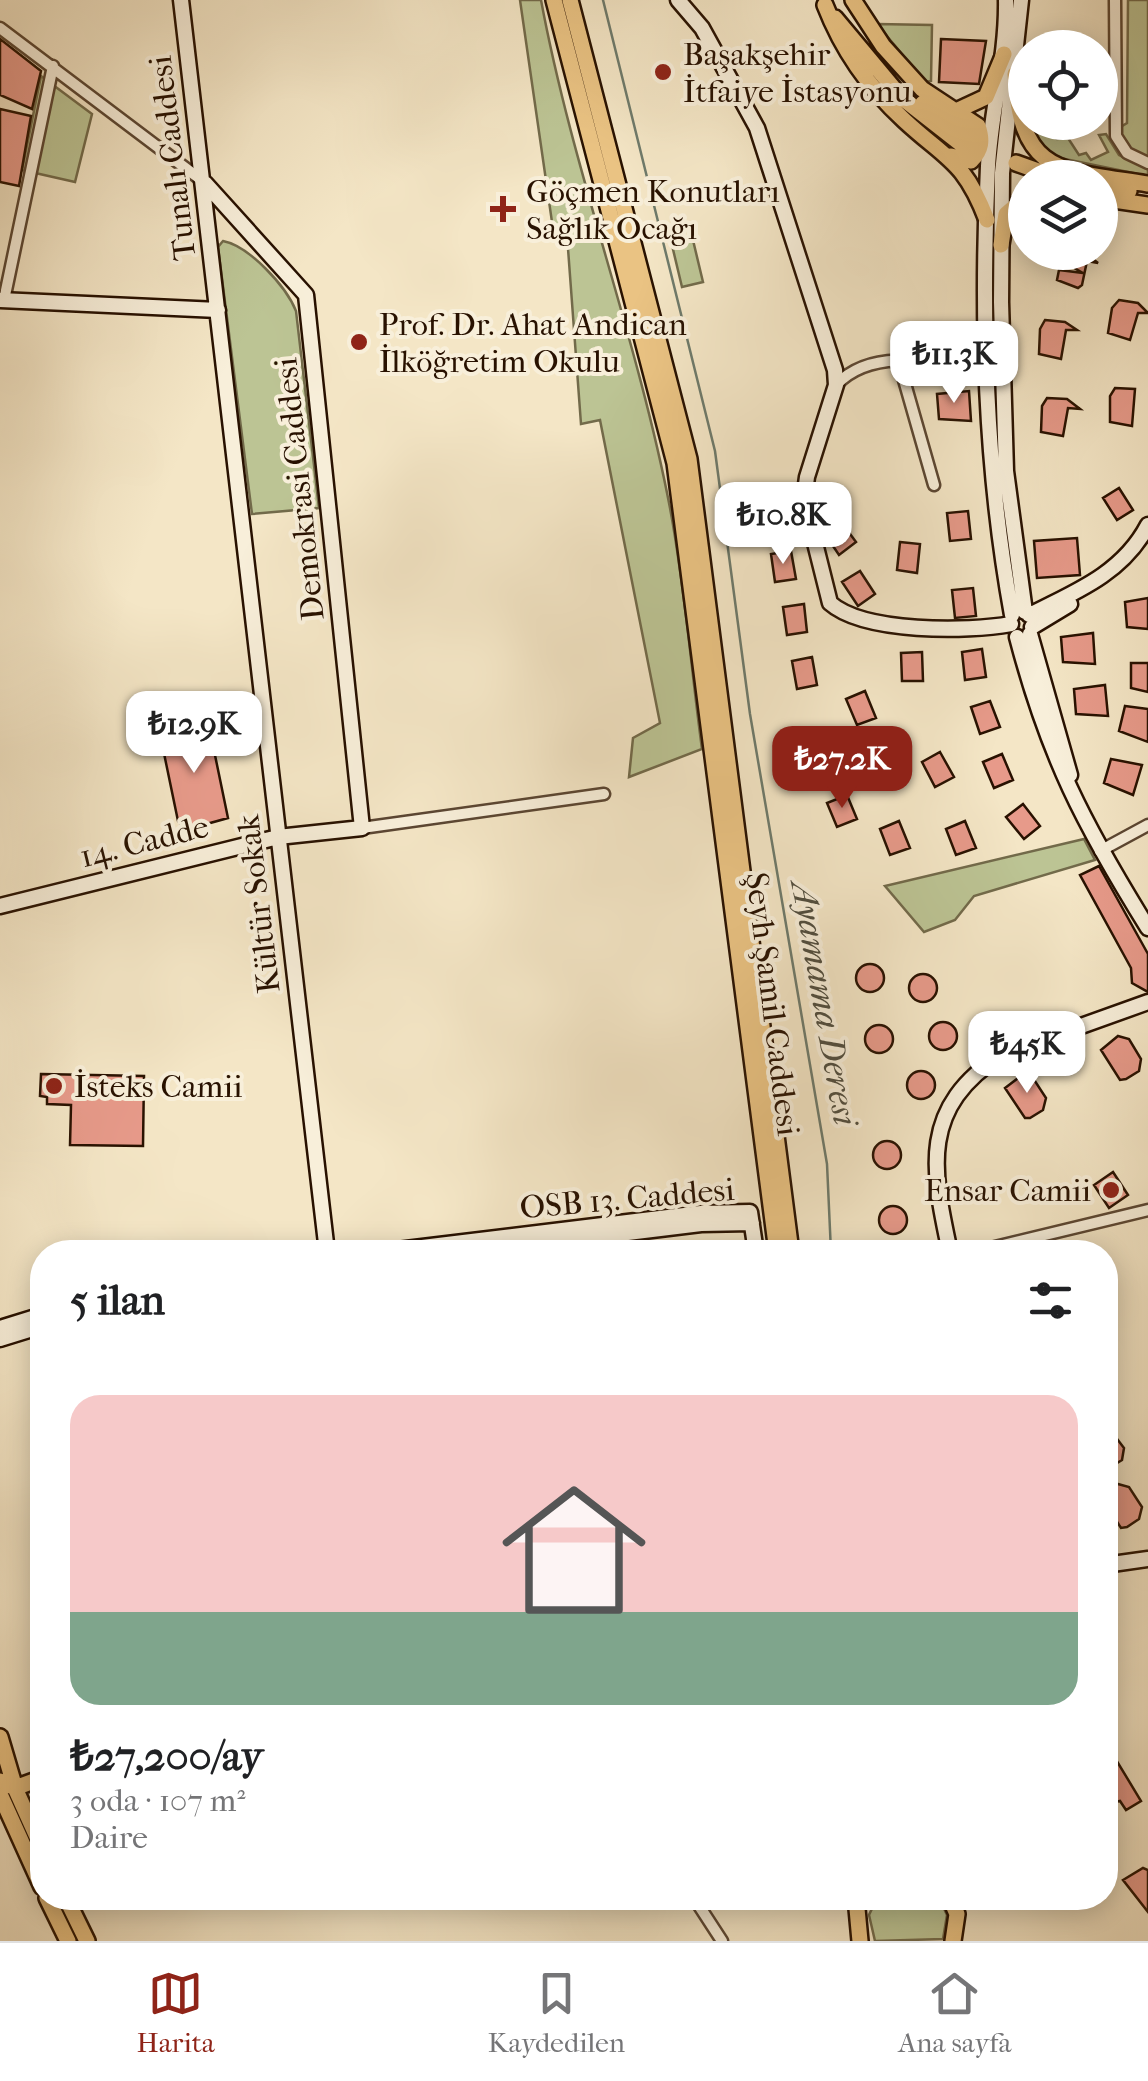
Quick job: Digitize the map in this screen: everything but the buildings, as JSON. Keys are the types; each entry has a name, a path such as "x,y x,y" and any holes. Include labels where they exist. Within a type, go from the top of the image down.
{"main road":[{"name":"Şeyh Şamil Caddesi","path":"554,0 675,463 775,1240"},
{"name":"Şeyh Şamil Caddesi","path":"570,0 689,459 789,1240"},
{"path":"853,0 883,46 922,89 978,126 982,142 971,160 951,156"},
{"path":"829,2 908,90 973,147"},
{"path":"829,2 837,36 872,87 904,121 951,156 975,188 987,220"},
{"path":"562,36 586,69"},
{"path":"958,110 986,97 1008,65"},
{"path":"1028,140 1038,155 1076,172 1148,184"},
{"path":"1118,189 1148,193"},
{"path":"1118,201 1148,205"},
{"path":"1118,210 1148,214"},
{"path":"1001,245 1008,212"},
{"path":"0,1738 6,1782 30,1852"},
{"path":"6,1782 30,1826"},
{"path":"54,1910 68,1941"},
{"path":"72,1910 87,1941"},
{"path":"857,1910 860,1940"},
{"path":"858,1918 861,1910"},
{"path":"953,1941 957,1910"}],"street":[{"name":"Tunalı Caddesi","path":"181,0 218,310"},
{"path":"678,0 702,28 757,128 836,385"},
{"path":"1006,0 1012,30"},
{"path":"1018,30 1021,0"},
{"path":"1114,30 1115,0"},
{"path":"0,28 204,183"},
{"path":"53,66 2,300 218,310"},
{"path":"1008,79 990,134 982,339 1023,623 1062,752 1104,849 1148,928"},
{"path":"1008,127 1002,172 1001,245 1006,472 1023,623"},
{"path":"1118,140 1134,159 1148,163"},
{"name":"Demokrasi Caddesi","path":"204,183 306,294 362,828"},
{"name":"Kültür Sokak","path":"218,310 326,1240"},
{"path":"982,339 992,348 1003,338"},
{"path":"898,359 934,484"},
{"path":"1004,374 993,366 984,372 898,359 844,376 836,385 807,477 804,499 830,603 850,614 929,629 960,632 1023,623 1124,571 1148,543"},
{"path":"1023,623 1106,574 1135,547 1148,525"},
{"path":"362,828 604,794"},
{"path":"1104,849 1148,825"},
{"name":"14. Cadde","path":"0,906 278,838 362,828"},
{"path":"1104,849 1148,915"},
{"path":"948,1240 934,1156 950,1108 965,1087 981,1068 1003,1054 1148,1002"},
{"path":"1024,1240 1148,1210"},
{"name":"OSB 13. Caddesi","path":"556,1240 701,1213 750,1212 754,1240"},
{"path":"0,1328 30,1319"},
{"path":"0,1339 30,1330"},
{"path":"1118,1562 1148,1559"},
{"path":"702,1910 722,1941"}],"green space":[{"path":"520,0 541,0 570,128 656,444 680,568 702,749 629,777 633,738 660,723 600,420 581,424 567,235 554,236"},
{"path":"1128,0 1148,0 1148,159 1135,156 1120,141 1119,128 1127,123"},
{"path":"877,24 932,25 931,81 925,82"},
{"path":"41,76 92,114 75,182 22,170"},
{"path":"1035,140 1069,140 1079,155 1086,153 1091,160 1070,160 1041,150"},
{"path":"1102,140 1110,140 1119,155 1148,169 1148,176 1118,170 1118,160 1091,160 1108,152"},
{"path":"692,236 703,282 682,287 671,241"},
{"path":"223,241 266,268 296,311 319,508 252,514 218,247"},
{"path":"1084,839 1095,860 974,896 955,920 924,932 885,886"},
{"path":"871,1910 945,1910 947,1915 943,1939 875,1941"}],"waterway":[{"name":"Ayamama Deresi","path":"603,0 715,451 750,714 827,1164 830,1240"}],"place":[{"name":"Başakşehir İtfaiye İstasyonu","path":"663,72"},
{"name":"Göçmen Konutları Sağlık Ocağı","path":"503,209"},
{"name":"Prof. Dr. Ahat Andican İlköğretim Okulu","path":"359,342"},
{"name":"İsteks Camii","path":"54,1086"},
{"name":"Ensar Camii","path":"1111,1190"}]}
